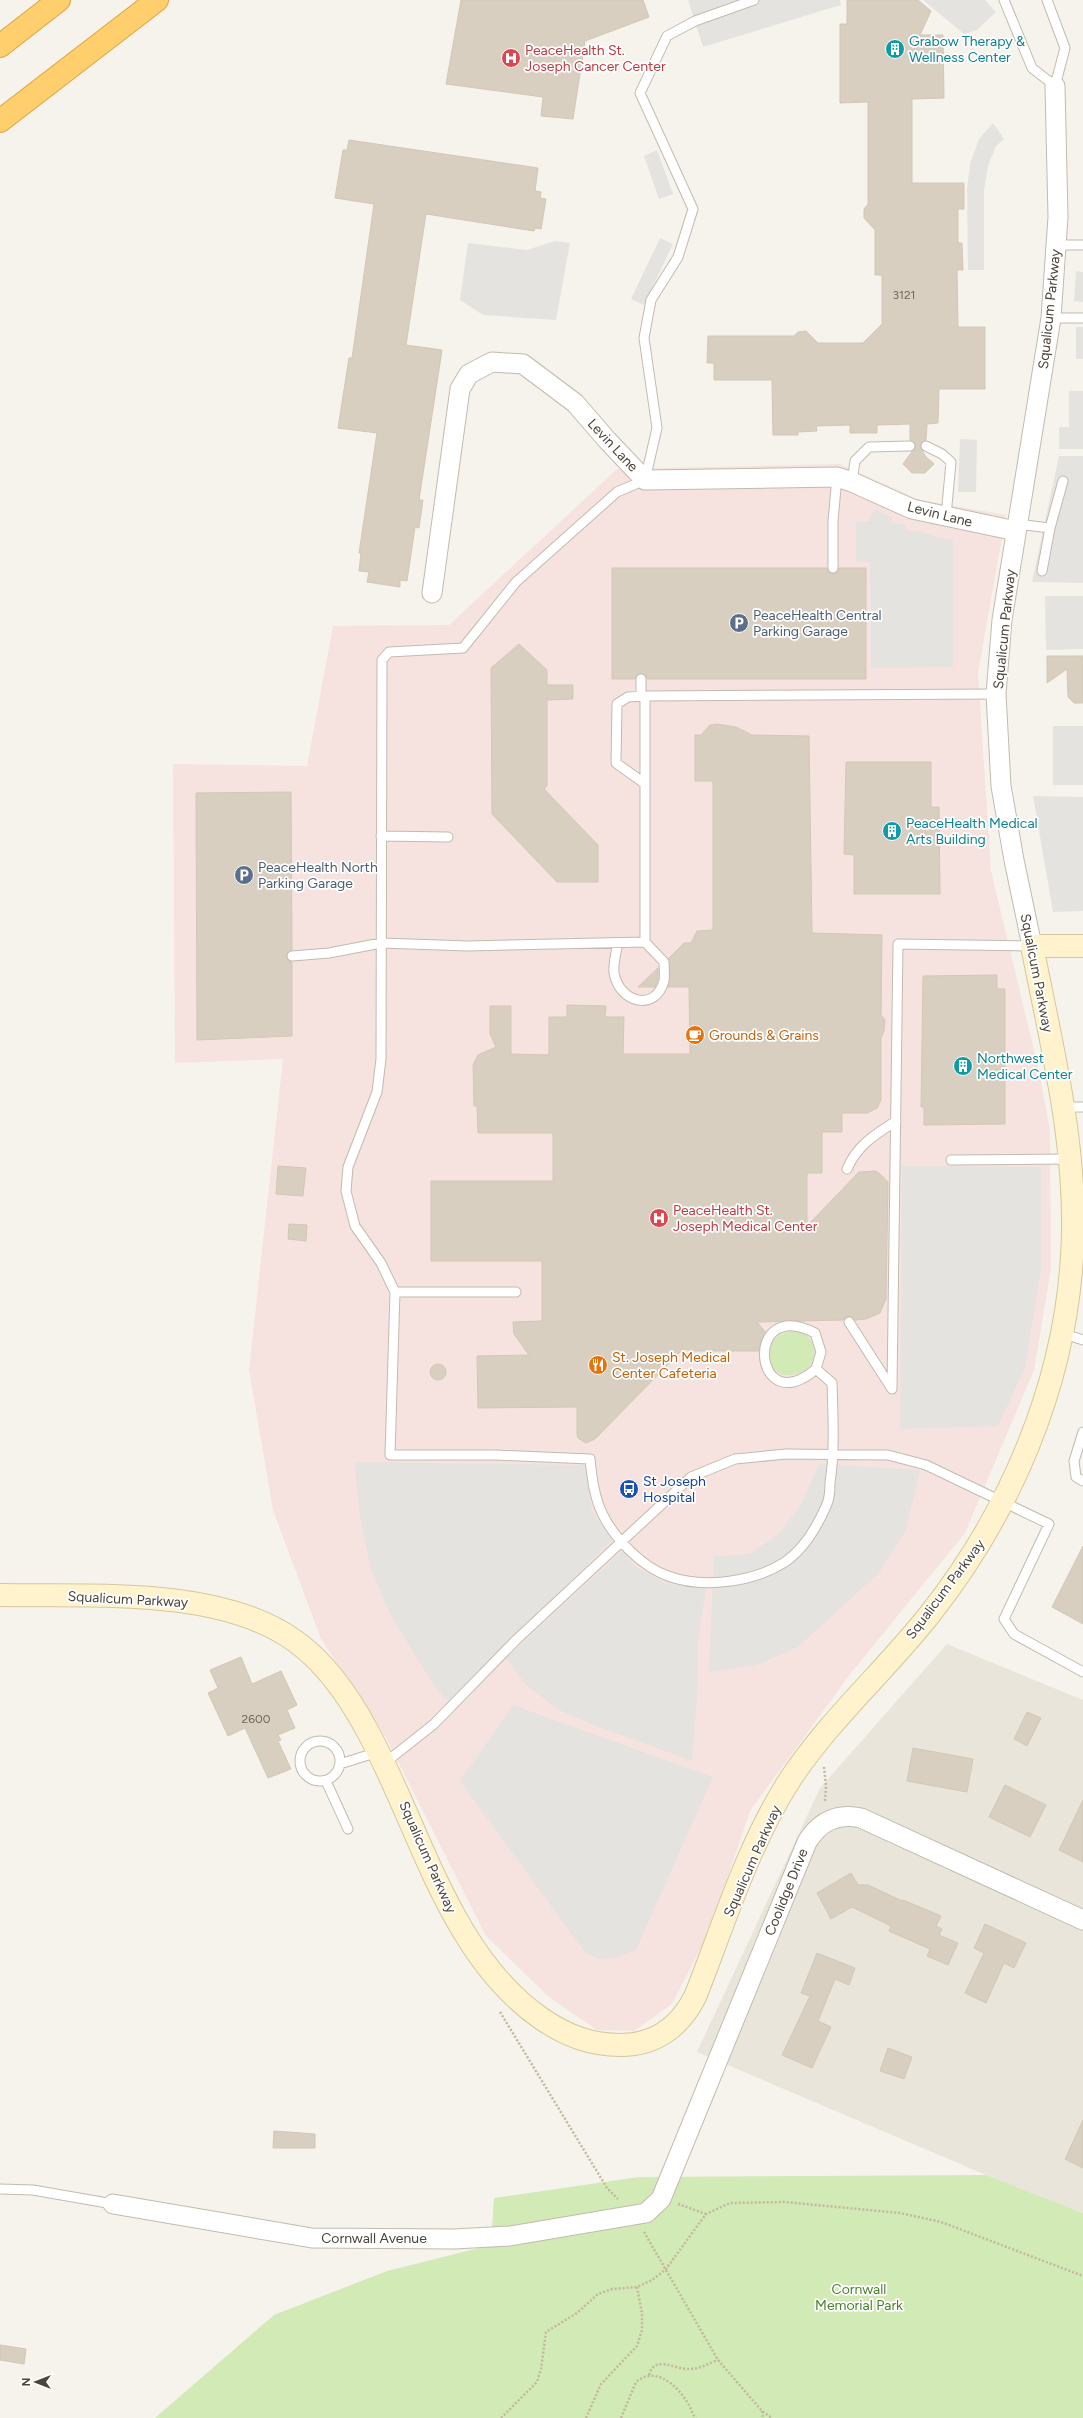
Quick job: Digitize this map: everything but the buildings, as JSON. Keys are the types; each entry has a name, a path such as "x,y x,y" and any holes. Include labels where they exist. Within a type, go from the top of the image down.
{"highway":[{"path":"0,46 59,0"},
{"path":"0,121 156,0"}],"street":[{"name":"Squalicum Parkway","path":"0,1595 160,1598 187,1601 217,1607 253,1620 293,1639 309,1653 346,1695 383,1757 446,1898 473,1947 496,1979 525,2007 573,2037 610,2045 631,2045 649,2040 665,2033 676,2025 687,2013 769,1816 790,1780 816,1744 930,1615 986,1534 1028,1449 1046,1396 1062,1333 1072,1256 1071,1159 1073,1107 1032,946 1014,860 1001,786 996,694 999,651 1016,528 1051,318 1057,245 1055,86"},
{"name":"Levin Lane","path":"432,593 460,389 469,374 492,362 523,364 575,403 607,440 645,480 845,480 912,509 1016,528"},
{"path":"1032,946 1083,946"},
{"path":"820,1824 839,1816 861,1818 1083,1920"},
{"name":"Coolidge Drive","path":"635,2217 646,2213 661,2199 807,1842 820,1824"},
{"name":"Cornwall Avenue","path":"113,2204 312,2238 491,2238 535,2234 635,2217"}],"lane":[{"path":"754,0 695,21 668,36 640,93 693,209 678,257 651,300 644,338 657,428 645,480 617,492 516,582 463,648 389,652 382,660 381,1059 376,1092 348,1167 346,1191 355,1226 381,1264 395,1292 390,1455 495,1455 590,1459 593,1488 603,1515 622,1541 642,1562 668,1576 694,1581 727,1582 759,1575 786,1561 802,1546 817,1524 828,1502 834,1455 832,1383 816,1370"},
{"path":"1004,0 1032,68 1055,86 1066,48 1047,0"},
{"path":"1057,245 1083,245"},
{"path":"1051,318 1083,318"},
{"path":"833,568 833,521 845,480 855,461 869,447 910,446"},
{"path":"926,446 942,454 951,462 946,516"},
{"path":"1042,571 1050,528 1063,481"},
{"path":"1016,528 1050,528"},
{"path":"618,943 614,960 614,974 622,991 631,998 641,1001 649,999 657,993 664,980 664,962 645,942 643,696 641,679"},
{"path":"644,783 616,762 617,704 628,697 996,694"},
{"path":"381,836 448,837"},
{"path":"292,956 329,953 381,944 468,946 645,942"},
{"path":"849,1322 892,1389 898,944 1032,946"},
{"path":"847,1169 851,1159 866,1141 896,1121"},
{"path":"951,1160 1071,1159"},
{"path":"395,1292 516,1292"},
{"path":"802,1326 815,1333 821,1352 816,1370 806,1378 789,1384 774,1378 764,1363 764,1346 771,1333 784,1327 802,1326"},
{"path":"1062,1333 1083,1340"},
{"path":"1083,1432 1074,1461 1076,1477 1083,1481"},
{"path":"340,1764 383,1757 434,1724 516,1640 691,1477 735,1459 786,1454 888,1455 926,1465 1049,1524 1004,1619 1014,1634 1083,1672"},
{"path":"318,1741 331,1744 339,1754 340,1764 336,1773 326,1781 312,1780 303,1771 300,1758 307,1747 318,1741"},
{"path":"326,1781 348,1829"},
{"path":"0,2188 33,2190 113,2204"}],"path":[{"path":"816,1744 824,1768 826,1786 820,1824"},
{"path":"500,2011 607,2188 635,2217 718,2360 762,2411 772,2418"},
{"path":"661,2199 706,2214"},
{"path":"500,2418 537,2382 541,2369 543,2340 546,2332 577,2313 598,2294 612,2289 637,2287 652,2280 666,2269 706,2214 730,2203 785,2202 900,2213 941,2222 1083,2276"},
{"path":"586,2418 601,2384 637,2346 642,2330 642,2313 637,2287"},
{"path":"649,2375 651,2369 656,2365 667,2364 690,2369 718,2360"},
{"path":"620,2418 636,2382 649,2375 660,2376 676,2387 683,2395 696,2418"},
{"path":"762,2411 763,2418"}],"shaded area":[{"path":"688,0 840,0 841,5 703,47"},
{"path":"923,0 985,0 996,12 977,30 964,34"},
{"path":"993,123 1004,139 996,146 988,166 984,190 984,270 968,270 967,189 970,164 979,139"},
{"path":"657,150 673,194 659,199 644,156"},
{"path":"660,238 673,244 644,305 631,299"},
{"path":"555,241 570,243 556,320 483,315 460,300 468,243 527,250"},
{"path":"1076,271 1083,272 1083,302 1074,301"},
{"path":"1076,327 1083,327 1083,359 1076,359"},
{"path":"1069,391 1083,391 1083,449 1059,449 1059,427 1069,427"},
{"path":"960,439 977,440 976,492 958,492"},
{"path":"1059,456 1083,456 1083,583 1032,582"},
{"name":"PeaceHealth St. Joseph Medical Center","path":"840,464 920,500 1006,515 978,673 991,871 1039,1071 1050,1131 1051,1269 1034,1370 965,1533 851,1673 750,1811 710,1930 672,2004 634,2031 597,2030 549,1997 486,1936 385,1736 321,1639 273,1510 249,1370 283,1059 175,1063 173,764 307,766 333,626 449,625 617,469"},
{"path":"874,509 892,517 891,523 905,524 906,530 918,531 940,538 953,539 953,667 871,668 870,562 856,562 856,522 869,521"},
{"path":"1045,596 1083,596 1083,649 1046,650"},
{"path":"1053,726 1083,726 1083,785 1053,785"},
{"path":"1033,796 1083,797 1083,911 1053,912"},
{"path":"902,1166 1041,1167 1041,1270 1025,1368 998,1426 900,1429"},
{"path":"354,1462 585,1465 592,1511 612,1540 448,1702 435,1687 392,1618 371,1569 361,1524"},
{"path":"819,1464 920,1470 906,1530 879,1573 798,1647 757,1665 709,1672 714,1556 749,1554 780,1533 802,1503"},
{"path":"623,1550 634,1566 667,1584 706,1588 698,1643 697,1697 692,1761 593,1725 557,1709 526,1685 506,1658"},
{"path":"947,1644 1083,1700 1083,2213 986,2175 697,2052 820,1788"},
{"path":"513,1705 713,1777 636,1950 615,1958 600,1959 586,1954 460,1781"}],"green space":[{"path":"797,1330 804,1331 813,1347 813,1360 807,1369 796,1374 785,1375 775,1371 769,1362 771,1347 775,1339 781,1334"},
{"name":"Cornwall Memorial Park","path":"986,2175 1083,2213 1083,2418 155,2418 274,2315 387,2271 491,2245 494,2198 639,2177"}],"place":[{"name":"Grabow Therapy & Wellness Center","path":"895,49"},
{"name":"PeaceHealth St. Joseph Cancer Center","path":"511,58"},
{"name":"PeaceHealth Central Parking Garage","path":"739,623"},
{"name":"PeaceHealth Medical Arts Building","path":"892,831"},
{"name":"PeaceHealth North Parking Garage","path":"244,875"},
{"name":"Grounds & Grains","path":"695,1035"},
{"name":"Northwest Medical Center","path":"963,1066"},
{"name":"PeaceHealth St. Joseph Medical Center","path":"659,1218"},
{"name":"St. Joseph Medical Center Cafeteria","path":"598,1365"},
{"name":"St Joseph Hospital","path":"629,1489"}]}
